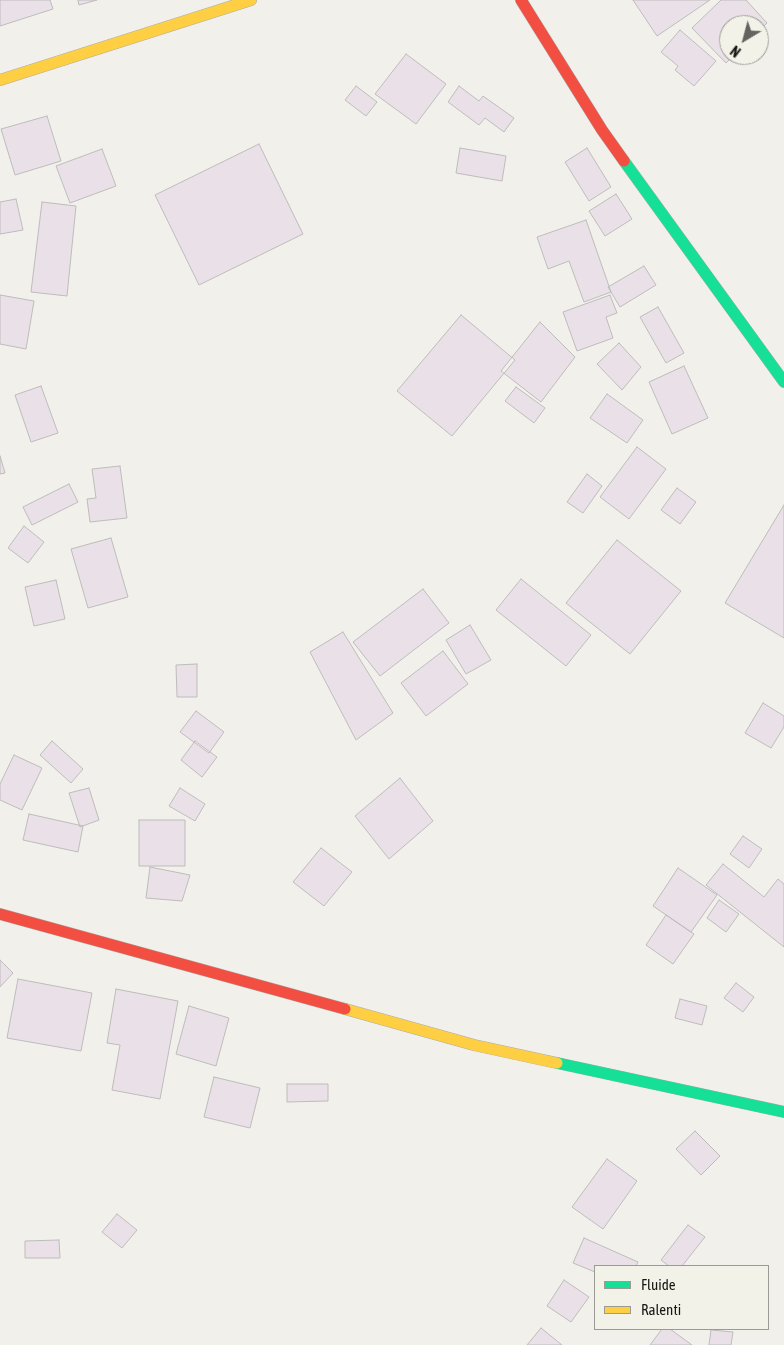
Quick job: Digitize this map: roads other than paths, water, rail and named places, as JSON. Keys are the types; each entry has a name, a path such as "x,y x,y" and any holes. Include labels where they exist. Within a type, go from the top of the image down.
{"street":[{"path":"0,80 250,0"},
{"path":"521,0 602,130 784,382"},
{"path":"0,914 474,1044 784,1112"}]}
